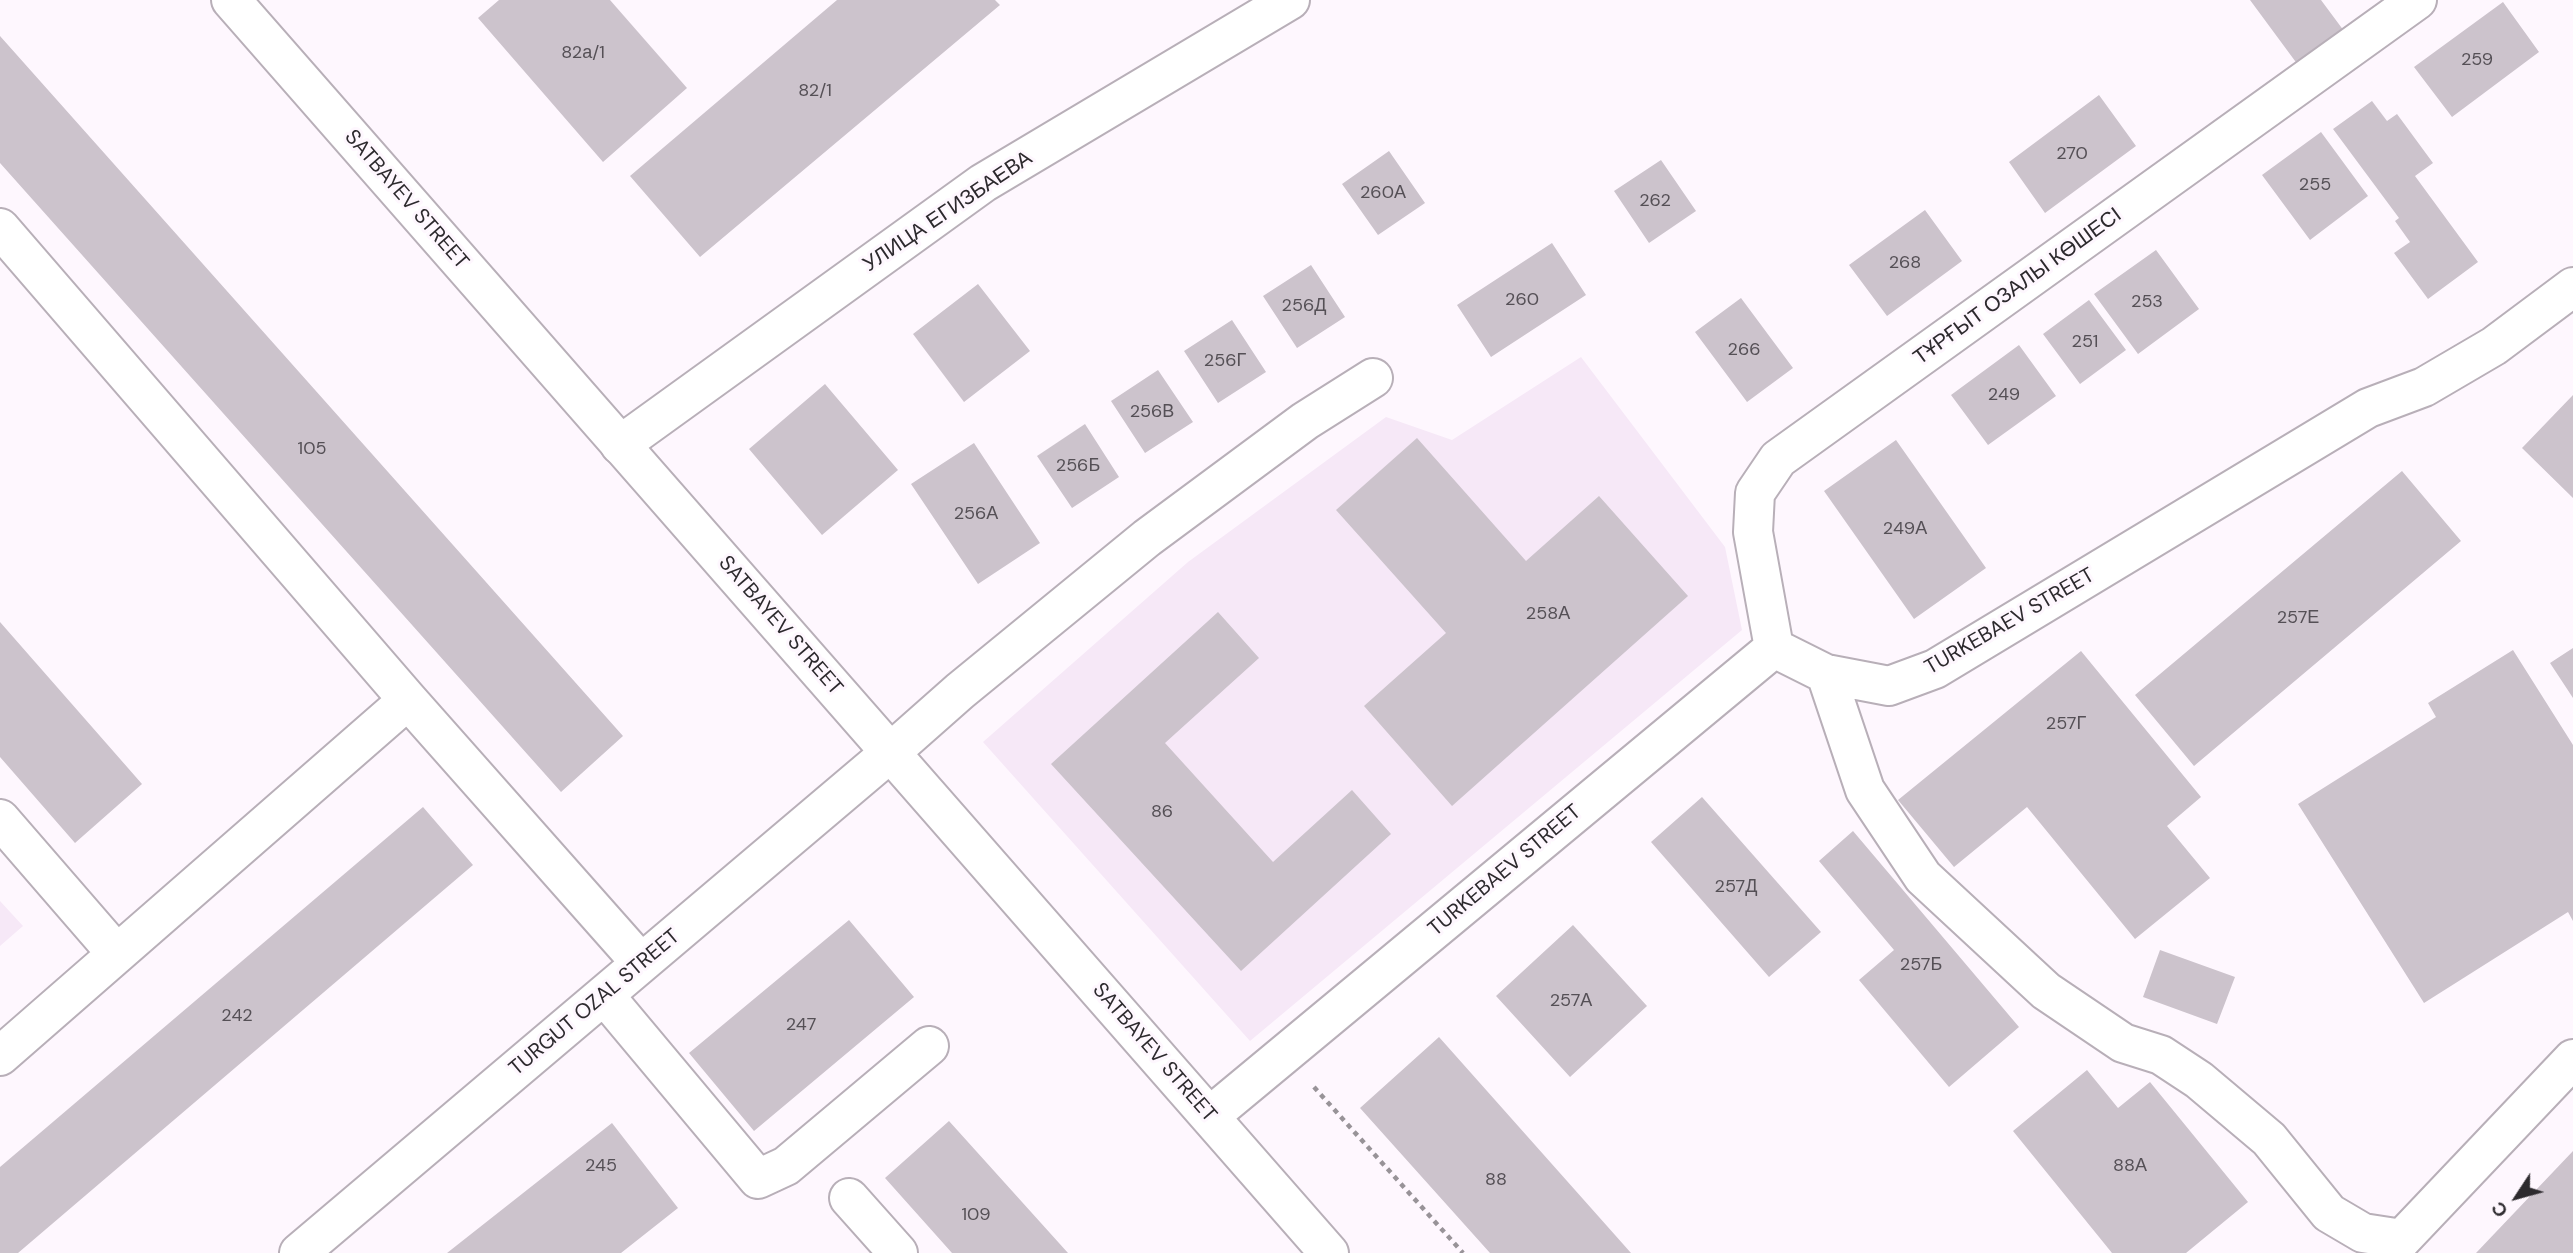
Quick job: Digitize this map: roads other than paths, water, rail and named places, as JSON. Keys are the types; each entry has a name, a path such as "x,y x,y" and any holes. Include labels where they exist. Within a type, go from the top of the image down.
{"street":[{"name":"SATBAYEV STREET","path":"230,0 1329,1253"},
{"name":"ТҰРҒЫТ ОЗАЛЫ КӨШЕСІ","path":"1774,648 1753,532 1755,493 1779,459 2417,0"},
{"name":"УЛИЦА ЕГИЗБАЕВА","path":"620,444 983,183 1284,1"},
{"path":"0,228 408,700 641,963"},
{"name":"TURKEBAEV STREET","path":"1210,1116 1774,648 1826,674 1889,685 1935,669 2368,408 2424,387 2494,345 2573,287"},
{"name":"TURGUT OZAL STREET","path":"299,1253 960,691 1147,538 1305,421 1373,378"},
{"path":"1826,674 1865,790 1923,877 2046,990 2123,1043 2161,1055 2199,1080 2269,1139 2329,1213 2363,1233 2402,1239 2573,1059"},
{"path":"0,1056 408,700"},
{"path":"0,819 117,954"},
{"path":"604,995 758,1178 786,1166 929,1046"},
{"path":"849,1198 898,1253"}]}
